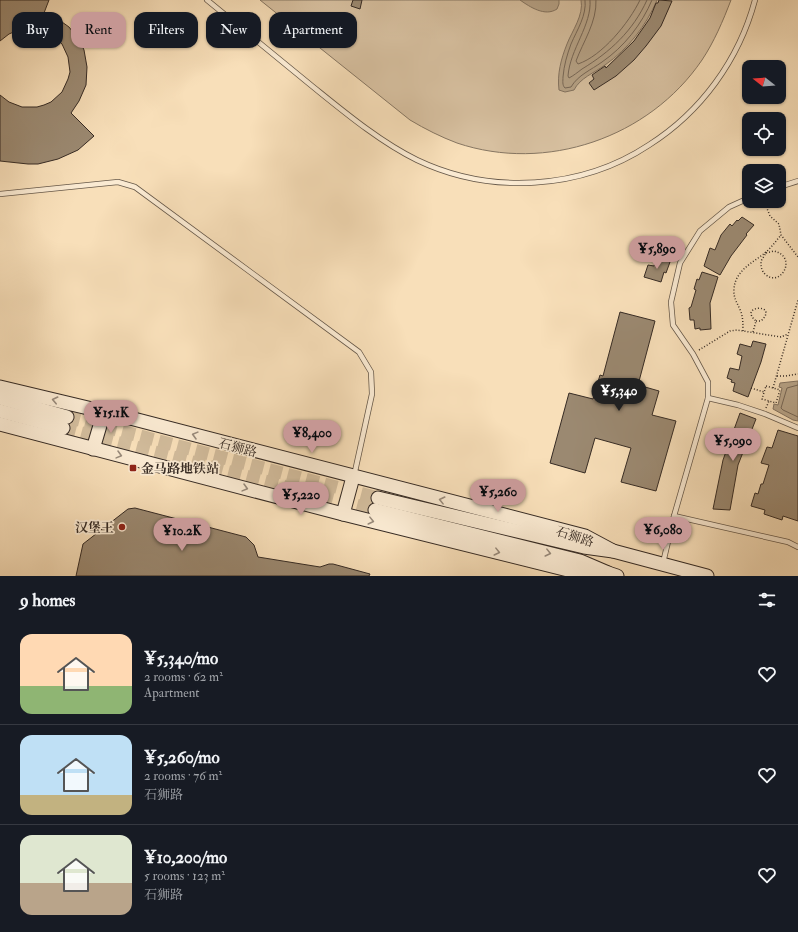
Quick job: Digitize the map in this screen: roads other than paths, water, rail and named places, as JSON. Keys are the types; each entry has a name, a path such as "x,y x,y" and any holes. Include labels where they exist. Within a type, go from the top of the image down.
{"street":[{"name":"石狮路","path":"0,387 104,412 585,536 613,551"},
{"path":"0,398 65,422 0,411"},
{"path":"93,449 104,412"},
{"name":"石狮路","path":"0,424 343,514 576,572 613,575"},
{"path":"343,514 353,477"},
{"name":"石狮路","path":"613,575 580,561 376,504 584,547 613,551 707,576"}],"lane":[{"path":"207,0 347,114 401,152 451,173 486,181 522,183 558,180 594,172 633,155 659,139 700,103 722,75 740,43 755,0"},
{"path":"786,185 798,181"},
{"path":"0,194 118,182 135,187 359,352 371,372 372,394 353,477"},
{"path":"662,564 674,516 708,398 708,382 693,354 673,325 671,302 680,264 700,231 729,207 742,201"},
{"path":"708,398 738,405 798,428"},
{"path":"674,516 788,542 798,547"}],"water":[{"path":"520,0 559,0 559,4 557,9 543,12"},
{"path":"581,0 657,0 642,28 621,52 580,82 574,90 565,92 559,90 560,67 567,44 581,11"},
{"path":"798,381 798,421 793,420 773,409 774,404 778,405 782,388 779,387 780,383"}],"tunnel":[{"path":"67,417 378,498"},
{"path":"63,428 375,510"}],"place":[{"name":"金马路地铁站","path":"133,468"},
{"name":"汉堡王","path":"122,527"}]}
